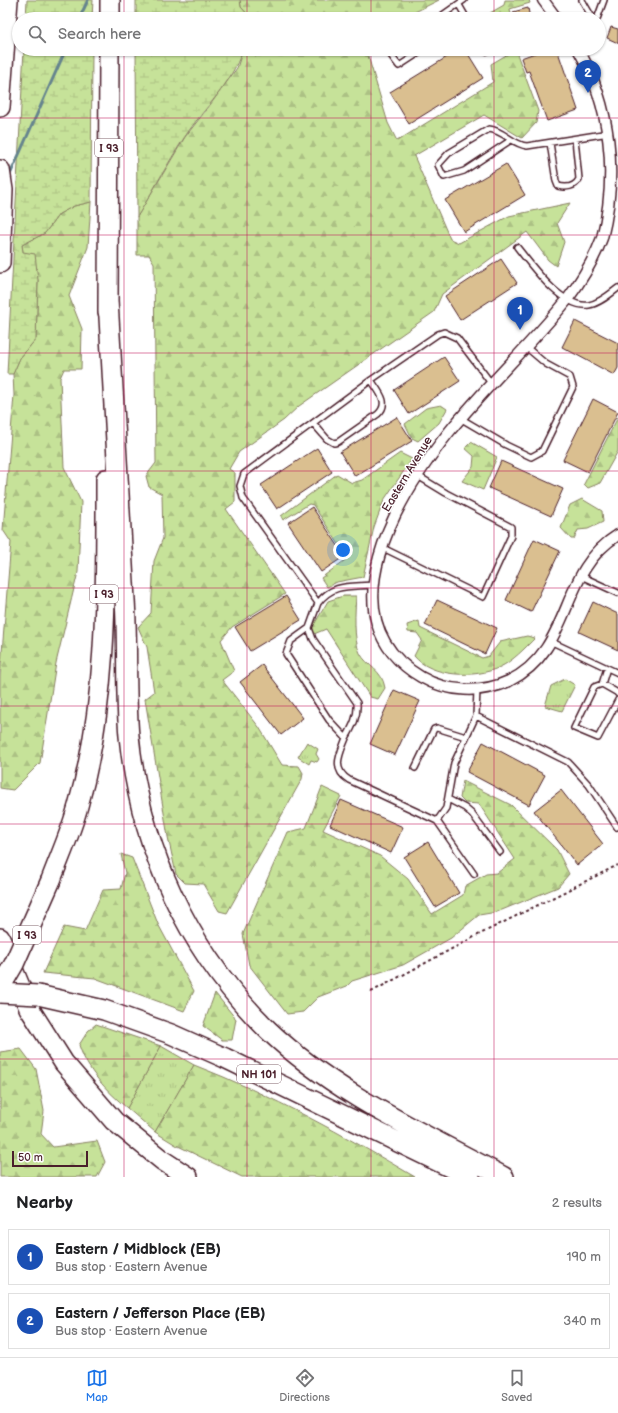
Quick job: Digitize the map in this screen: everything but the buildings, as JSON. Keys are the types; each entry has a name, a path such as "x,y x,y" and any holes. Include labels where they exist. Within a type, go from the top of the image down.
{"highway":[{"path":"0,107 8,0"},
{"path":"110,0 110,12"},
{"name":"I 93","path":"0,988 14,964 51,880 78,807 89,761 98,702 104,612 108,300 109,56"},
{"path":"0,170 3,190 0,263"},
{"path":"108,300 126,623 129,734 140,804 146,828 171,895 194,937 220,977 252,1013 286,1046 324,1075 374,1107 504,1177"},
{"path":"0,938 29,1008 64,1062 114,1121 162,1160 188,1177"},
{"name":"NH 101","path":"0,992 38,995 104,1010 171,1034 225,1058 470,1177"}],"street":[{"path":"543,0 552,12"},
{"name":"Eastern Avenue","path":"581,56 599,92 610,133 612,184 603,234 588,267 567,299 460,418 418,476 381,547 373,585 376,624 387,645 395,656 414,673 431,682 454,689 477,689 488,688 511,680 538,659 552,642 580,576 594,555 618,535"}],"lane":[{"path":"448,12 464,0"},
{"path":"582,0 589,12"},
{"path":"600,12 604,0"},
{"path":"458,5 462,12"},
{"path":"392,56 399,66 414,56"},
{"path":"511,140 464,171 444,177 438,165 449,153 489,129 495,129 521,146 550,143 610,133"},
{"path":"550,143 556,181 558,186 564,188 573,185 579,179 575,139"},
{"path":"517,247 543,280 567,299 583,305 590,305 606,297 618,288"},
{"path":"318,603 243,498 240,486 244,474 372,380 438,334 444,332 457,338 491,384"},
{"path":"460,418 506,445 531,457 542,450 573,387 573,381 570,377 546,364 525,346"},
{"path":"313,423 327,439 334,443 378,414 383,410 384,403 372,380"},
{"path":"381,547 483,597 511,536 511,527 446,493 418,476"},
{"path":"580,576 618,593"},
{"path":"346,738 329,720 286,654 291,642 309,628 318,603 329,590 373,585"},
{"path":"309,628 313,639 357,703 358,711 354,724 346,738 338,765 338,771 342,776 437,821 474,874"},
{"path":"552,642 618,673"},
{"path":"602,684 607,668"},
{"path":"602,684 618,694"},
{"path":"602,684 594,687 574,728 598,738 618,700"},
{"path":"437,821 446,808 454,763 476,716 477,689"},
{"path":"476,716 568,762 589,785 617,827"},
{"path":"415,768 434,729 437,728 466,737"},
{"path":"448,799 465,808 472,814 500,852"}],"path":[{"path":"371,992 476,936 618,865"}],"green space":[{"path":"27,0 93,0 92,12 26,12"},
{"path":"136,0 240,0 241,7 245,12 136,12"},
{"path":"240,0 439,0 415,12 245,12 241,7"},
{"path":"505,0 529,0 530,3 510,9 511,12 492,12 504,5"},
{"path":"24,56 92,56 91,202 74,206 59,214 45,233 22,245 23,252 35,254 38,280 36,339 20,358 13,374 7,374"},
{"path":"136,56 240,56 224,85 184,138 137,217"},
{"path":"241,56 368,56 388,123 397,141 493,82 491,64 505,56 518,56 538,111 536,123 522,138 484,115 414,156 450,239 459,243 509,216 570,203 557,223 564,242 556,266 548,260 527,232 442,294 434,312 299,406 284,420 239,452 229,469 235,473 235,502 226,509 285,594 232,627 221,640 234,671 222,680 259,727 282,765 299,766 303,773 302,779 227,913 219,911 203,884 185,883 176,874 168,837 145,699 154,692 147,647 138,627 151,613 154,561 163,538 162,494 149,487 146,476 156,463 154,263 149,255 137,255 137,217 185,137 237,68"},
{"path":"91,202 88,247 69,296 82,329 81,369 64,369 60,378 64,467 81,502 78,572 56,663 40,763 13,790 0,788 0,677 11,542 3,530 14,395 13,374 20,358 36,339 38,280 23,252 22,245 45,233 59,214 74,206"},
{"path":"441,405 447,409 439,423 418,441 412,438 405,424 426,408"},
{"path":"618,417 618,451 600,483 588,488 584,484"},
{"path":"471,442 497,457 483,490 462,481 473,467 474,456 465,448"},
{"path":"400,453 412,459 384,500 374,527 363,577 337,582 327,587 321,578 348,558 313,505 309,504 283,520 281,516 337,474 352,483 362,480"},
{"path":"582,499 602,511 603,522 588,529 578,530 574,539 571,539 561,528 570,505"},
{"path":"343,596 356,596 356,641 363,658 381,676 385,688 378,699 370,697 326,629 314,634 312,628 328,601"},
{"path":"419,621 420,628 482,658 489,656 500,642 527,636 535,638 514,658 500,667 479,673 454,674 431,668 414,656 422,640 417,633 408,632 407,625"},
{"path":"565,679 575,685 562,711 545,706 551,686"},
{"path":"307,742 318,749 316,754 319,759 317,762 311,760 309,764 298,757"},
{"path":"463,781 511,805 557,850 569,874 558,887 497,912 479,915 451,938 403,965 352,981 347,986 318,997 303,1012 287,1014 249,965 243,934 288,832 306,828 322,787 341,796 323,830 380,856 408,879 432,914 463,895 465,886 486,874 497,873 515,859 479,804 465,803 460,798"},
{"path":"121,854 132,858 158,924 194,991 184,1011 95,978 43,973 64,927 85,931 103,890 121,889 125,873"},
{"path":"215,993 236,1019 232,1040 222,1040 203,1026"},
{"path":"96,1024 161,1046 127,1108 98,1080 87,1063 79,1045 88,1031"},
{"path":"161,1046 194,1065 155,1132 127,1108"},
{"path":"21,1049 36,1069 44,1111 41,1134 53,1147 97,1141 105,1162 97,1177 0,1177 0,1052"},
{"path":"194,1065 251,1089 307,1116 415,1177 242,1177 176,1145 155,1132"}],"waterway":[{"path":"82,12 88,0"},
{"path":"9,177 63,56"}],"place":[{"name":"Eastern / Jefferson Place (EB)","path":"588,93"},
{"name":"Eastern / Midblock (EB)","path":"520,330"}]}
